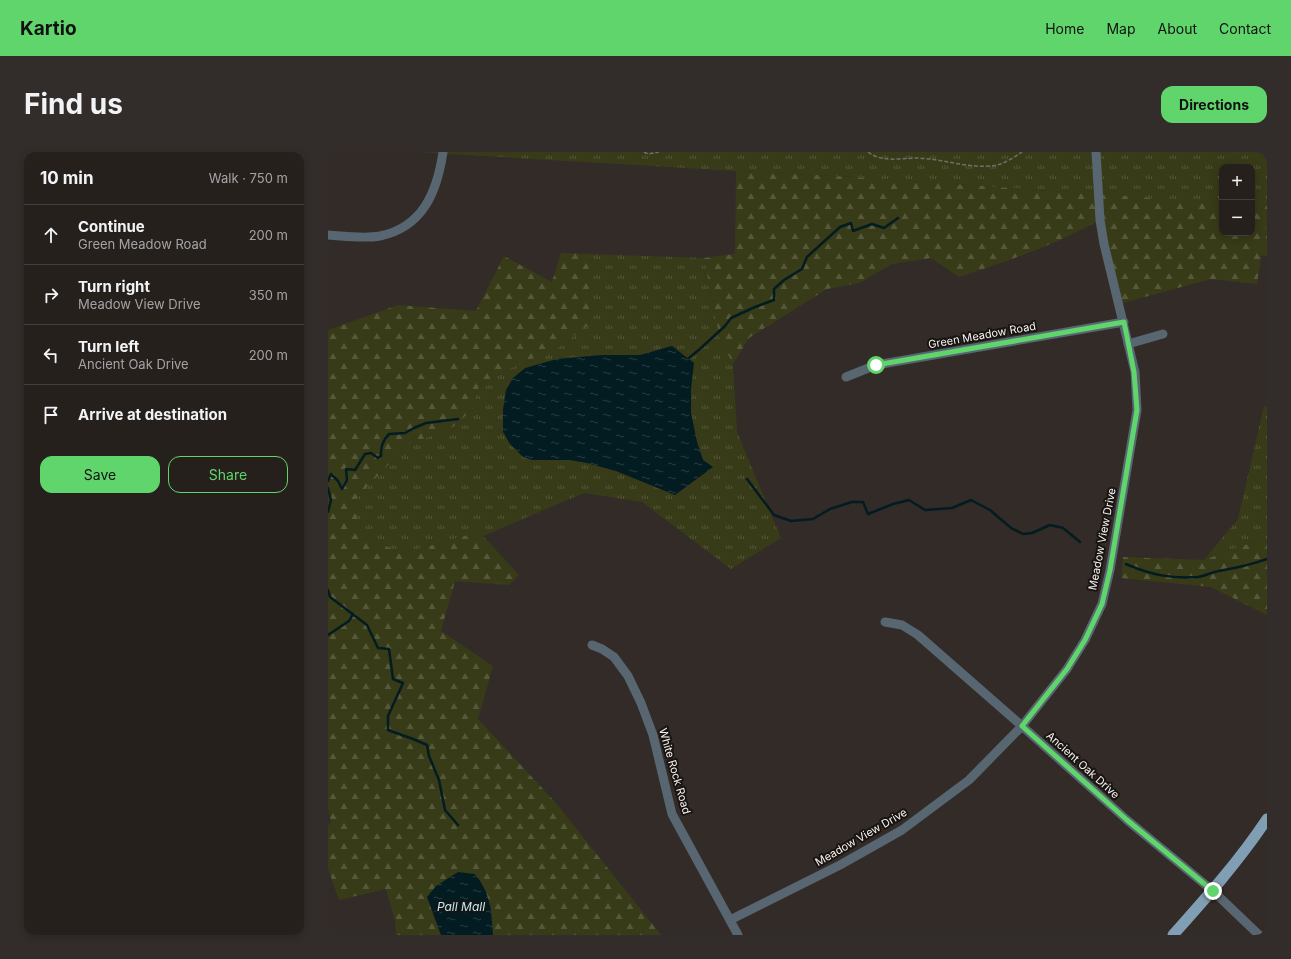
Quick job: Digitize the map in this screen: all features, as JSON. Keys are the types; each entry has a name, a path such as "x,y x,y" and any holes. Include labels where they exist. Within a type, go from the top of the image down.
{"main road":[{"path":"1173,935 1213,891 1267,819"}],"street":[{"path":"328,235 365,237 379,236 399,230 421,213 432,194 444,152"},
{"name":"Meadow View Drive","path":"730,920 840,865 902,830 969,780 1022,726 1067,669 1085,640 1102,604 1110,570 1137,410 1134,372 1100,220 1096,152"},
{"name":"Green Meadow Road","path":"846,377 876,365 1124,322"},
{"path":"1128,344 1163,334"},
{"name":"Ancient Oak Drive","path":"885,622 902,625 918,635 1127,820 1213,891 1259,935"},
{"name":"White Rock Road","path":"592,645 602,649 614,657 628,676 641,703 653,735 672,814 738,935"}],"path":[{"path":"644,152 648,154 659,152"},
{"path":"868,152 879,158 907,160 918,158 973,166 993,166 1004,163 1022,152"}],"green space":[{"path":"417,152 1267,152 1267,206 1255,205 1255,164 1219,164 1219,203 854,177"},
{"path":"736,171 854,177 1219,203 1219,236 1255,236 1255,205 1267,206 1267,218 1257,284 1211,279 1119,304 1100,220 1084,229 1031,252 959,277 931,258 892,264 859,283 827,289 749,338 733,364 720,339 704,258 735,254"},
{"path":"1267,218 1267,256 1261,255"},
{"path":"561,253 588,254 591,323 559,347 504,371 476,390 473,409 453,427 407,445 352,503 362,532 400,554 475,533 483,536 519,575 509,585 455,581 441,631 493,666 478,719 556,803 661,935 493,935 491,905 427,897 441,935 396,935 395,920 386,889 339,900 328,869 328,826 331,822 328,809 328,330 398,305 476,311 504,256 552,282"},
{"path":"588,254 704,258 720,339 733,364 737,432 781,538 731,569 642,502 584,493 483,536 475,533 400,554 362,532 352,503 407,445 453,427 473,409 476,390 504,371 559,347 591,323","holes":["672,346 691,389 691,413 697,442 703,460 713,467 675,495 616,471 587,463 555,459 503,432 503,410 506,390 557,359 602,355 640,355"]},
{"path":"1264,406 1267,407 1267,541 1244,545 1204,560 1238,519"},
{"path":"1267,541 1267,615 1211,587 1121,578 1123,557 1204,560 1244,545"}],"water":[{"path":"672,346 694,363 691,389 691,413 697,442 703,460 713,467 675,495 616,471 587,463 570,460 532,460 523,457 510,444 503,432 503,410 506,390 513,378 525,368 557,359 602,355 640,355"},
{"name":"Pall Mall","path":"458,872 475,874 484,888 491,910 493,935 441,935 427,897 436,886"}],"waterway":[{"path":"689,358 725,326 731,318 774,300 774,289 784,280 802,269 807,257 840,227 851,223 853,231 872,224 884,228 898,218"},
{"path":"328,481 331,474 338,481 342,489 347,480 346,469 355,470 365,454 371,453 378,458 381,456 382,444 389,434 405,433 426,423 458,419"},
{"path":"747,479 774,515 791,521 813,519 830,509 852,502 863,502 868,514 893,504 909,500 925,510 952,508 971,500 990,510 1011,528 1023,534 1032,533 1050,525 1063,528 1080,542"},
{"path":"328,488 331,500 328,512"},
{"path":"1126,564 1144,571 1170,577 1188,577 1201,576 1249,565 1267,559"},
{"path":"328,590 330,597 367,625 378,648 389,649 393,679 403,683 388,716 388,730 427,745 429,756 439,780 445,810 458,825"},
{"path":"328,635 349,621 353,614"}],"route":[{"path":"876,365 1124,322 1134,372 1137,410 1110,570 1102,604 1085,640 1067,669 1022,726 1127,820 1213,891"}]}
